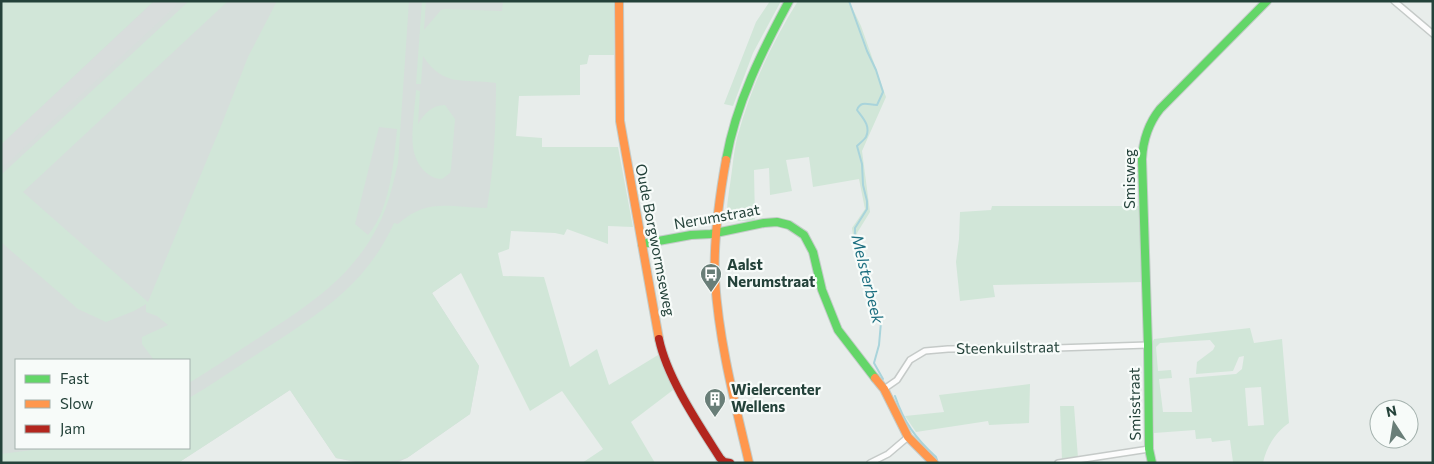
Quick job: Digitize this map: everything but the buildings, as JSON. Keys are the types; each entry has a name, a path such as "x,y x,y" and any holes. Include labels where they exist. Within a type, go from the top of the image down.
{"street":[{"name":"Oude Borgwormseweg","path":"619,1 620,121 660,343 665,360 701,428 720,458 724,462 730,463"},
{"path":"747,463 722,340 716,294 716,232 724,169 740,106 764,47 789,1"},
{"name":"Smisweg","path":"1148,344 1142,159 1145,135 1153,118 1160,109 1267,1"},
{"path":"1394,1 1433,34"},
{"name":"Nerumstraat","path":"642,244 777,222 789,225 804,235 813,252 824,296 838,330 884,389 908,437 934,463"},
{"name":"Steenkuilstraat","path":"884,389 897,380 910,360 917,355 931,350 1148,344"},
{"name":"Smisstraat","path":"1148,344 1149,449 1152,463"},
{"path":"870,463 888,454 908,437"},
{"path":"1058,463 1149,449"}],"shaded area":[{"path":"1,1 524,1 515,147 506,217 473,264 432,293 479,366 470,414 407,458 396,463 360,463 336,458 290,390 178,463 1,463"}],"green space":[{"path":"1,1 154,1 1,145"},
{"path":"189,1 228,1 23,192 148,302 248,57 277,1 409,1 398,163 382,219 378,226 355,261 313,301 190,382 190,359 153,359 142,344 142,337 168,325 157,316 146,312 146,304 106,322 78,309 1,242 1,175","holes":["379,127 397,129 386,199 375,225 368,235 355,224"]},
{"path":"422,1 426,1 424,30 441,10 445,9 502,11 503,1 614,1 614,55 589,55 587,64 580,65 580,95 519,96 516,136 542,138 542,147 618,147 633,227 608,226 608,244 567,229 564,235 511,231 509,249 498,253 503,276 544,277 570,367 597,349 609,385 658,355 673,390 631,422 655,463 582,463 603,449 562,391 530,411 461,273 432,293 479,366 470,414 407,458 372,462 336,458 290,390 178,463 1,463 1,454 40,449 190,449 190,397 304,323 340,296 370,264 383,245 394,223 398,224 419,210 430,207 487,208 494,146 496,83 455,80 439,73 423,56 421,84 416,84"},
{"path":"770,1 781,1 753,53 733,106 724,104 756,22"},
{"path":"798,1 849,1 861,26 886,97 862,151 870,212 857,233 870,290 865,291 852,228 865,209 859,179 813,187 809,157 786,160 792,191 770,195 769,168 754,170 755,221 730,221 728,217 727,210 734,158 742,120 762,67"},
{"path":"416,90 420,91 418,124 429,111 440,105 445,105 455,119 451,169 450,173 442,179 426,173 418,163 414,152 412,134"},
{"path":"992,206 1142,206 1145,282 993,285 995,297 960,301 956,262 960,212 991,210"},
{"path":"1250,328 1254,343 1282,339 1289,423 1272,440 1266,451 1263,463 1227,463 1233,462 1230,440 1212,442 1211,438 1196,439 1195,430 1154,433 1152,343 1154,339","holes":["1210,340 1215,346 1213,350 1197,362 1196,374 1233,371 1239,357 1244,356 1242,369 1236,374 1189,378 1192,412 1163,412 1159,379 1172,378 1171,370 1158,371 1156,347 1160,343","1261,387 1264,425 1248,426 1245,388"]},
{"path":"1030,384 1029,423 989,425 988,421 916,432 905,416 944,412 939,395"},
{"path":"1060,406 1074,406 1078,458 1062,460"}],"waterway":[{"name":"Melsterbeek","path":"849,1 883,92 877,105 863,104 857,110 866,122 868,129 866,137 857,146 862,164 867,209 855,228 855,238 872,290 875,312 881,322 879,345 874,363 883,379"},
{"name":"Melsterbeek","path":"895,396 902,414 911,429 937,460"}],"taxiway":[{"path":"1,157 168,1"}],"traffic: fast":[{"path":"726,160 730,139 743,98 769,39 789,1"},
{"path":"1152,463 1149,449 1148,345 1142,159 1145,139 1149,126 1160,109 1267,1"},
{"path":"642,244 691,235 711,234 764,223 777,222 789,225 804,235 813,252 822,290 838,330 875,378"}],"traffic: slow":[{"path":"619,1 620,121 659,339"},
{"path":"726,160 717,220 715,280 724,350 749,463"},
{"path":"875,378 884,389 908,437 934,463"}],"traffic: jam":[{"path":"659,339 669,369 685,401 720,458 724,462 730,463"}],"place":[{"name":"Aalst Nerumstraat","path":"711,293"},
{"name":"Wielercenter Wellens","path":"715,418"}]}
